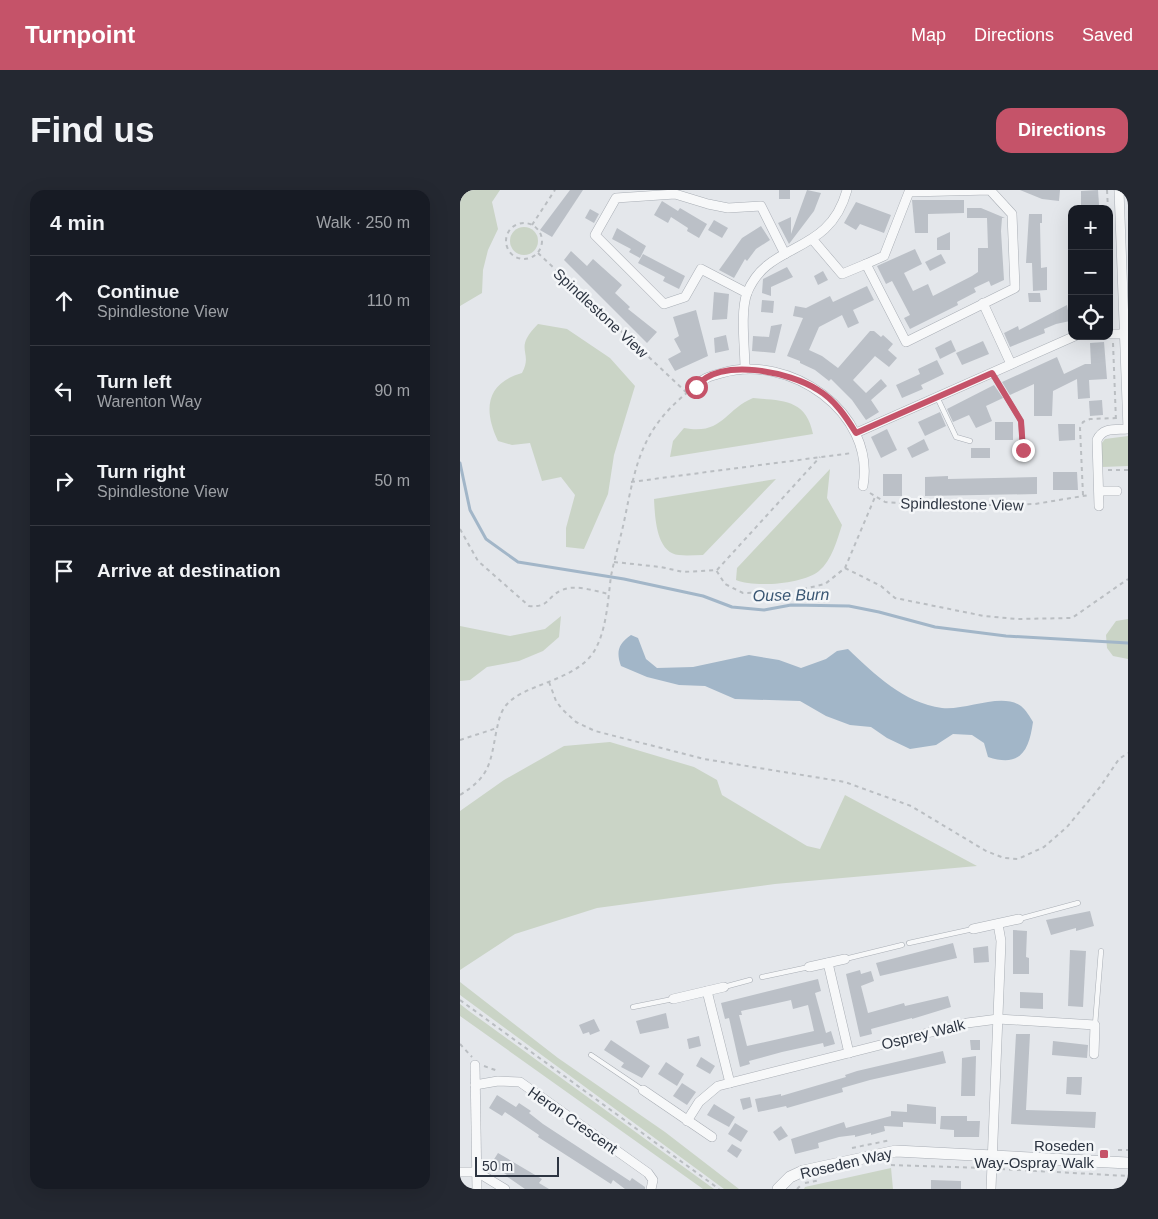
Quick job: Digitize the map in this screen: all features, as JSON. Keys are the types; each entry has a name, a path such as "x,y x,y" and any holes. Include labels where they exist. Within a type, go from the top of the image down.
{"street":[{"path":"745,369 747,293 764,267 813,240 827,229 838,213 847,190"},
{"path":"813,240 842,274 884,256 909,192 990,190 1012,214 1015,288 906,342 866,264"},
{"path":"1099,506 1097,440 1105,430 1128,429 1124,334 1125,288 1119,190"},
{"path":"747,293 701,269 685,297 664,304 595,235 616,198 675,194 728,208 761,206 785,254"},
{"path":"983,303 1011,364"},
{"path":"1113,334 1124,334"},
{"path":"856,433 1068,339"},
{"path":"696,387 700,381 709,377 745,369 764,370 782,374 818,389 839,409 856,433 862,451 865,474 863,486"},
{"path":"1099,491 1117,491"},
{"path":"973,929 1019,919"},
{"path":"991,1189 1001,941 998,924"},
{"path":"809,967 845,959"},
{"path":"828,963 848,1053"},
{"path":"673,999 724,987"},
{"path":"706,991 730,1083"},
{"name":"Osprey Walk","path":"688,1121 706,1094 718,1086 967,1022 998,1019 1095,1025"},
{"path":"1094,1054 1095,1025"},
{"path":"475,1065 477,1189"},
{"name":"Heron Crescent","path":"476,1085 498,1081 520,1082 648,1173 653,1180 651,1189"},
{"path":"643,1090 712,1137"},
{"name":"Roseden Way","path":"778,1189 790,1177 803,1170 896,1151 1128,1163"},
{"path":"460,1172 477,1172 505,1189"}],"lane":[{"path":"992,373 1021,421 1023,450"},
{"path":"937,397 956,438 970,441"},
{"path":"1019,919 1078,903"},
{"path":"909,943 973,929"},
{"path":"845,959 902,945"},
{"path":"1095,1025 1101,952"},
{"path":"762,977 809,967"},
{"path":"724,987 750,980"},
{"path":"633,1007 673,999"},
{"path":"591,1055 643,1090"}],"path":[{"path":"532,225 555,190"},
{"path":"1107,190 1108,205"},
{"path":"518,224 532,225 540,234 542,244 538,253 529,258 517,258 510,252 506,244 506,237 512,228 518,224"},
{"name":"Spindlestone View","path":"538,253 687,393 666,411 651,433 640,454 631,482"},
{"path":"460,795 472,788 488,770 500,716 505,706 514,698 581,665 596,648 604,626 613,567 625,518 631,482 862,451"},
{"path":"614,562 661,567 683,572 716,570 820,457"},
{"path":"1098,471 1128,470"},
{"name":"Spindlestone View","path":"863,486 875,497 885,502 948,506 1035,504 1083,497 1099,491"},
{"path":"716,570 725,584 742,593 791,592 825,584 845,568 875,497"},
{"path":"460,529 478,561 529,606 539,607 548,602 561,590 575,587 609,594"},
{"path":"845,568 881,586 894,598 984,616 1017,619 1072,618 1128,579"},
{"path":"549,682 556,701 562,709 576,722 595,731 704,759 845,782 911,806 986,851 1004,858 1018,859 1039,850 1067,827 1094,795 1119,759 1128,753"},
{"path":"460,740 497,728"},
{"path":"460,1000 719,1189"},
{"path":"460,1044 470,1054 475,1065 490,1067 520,1082"},
{"path":"886,1164 1128,1176"},
{"path":"797,1189 801,1184 820,1180"}],"green space":[{"path":"460,190 500,190 492,202 498,229 488,250 483,270 482,293 460,306"},
{"path":"524,227 534,231 538,241 534,251 524,255 514,251 510,241 514,231"},
{"path":"538,324 567,329 610,358 635,386 614,455 608,494 584,549 566,547 566,528 575,495 561,477 542,481 530,443 512,445 498,441 490,419 491,399 495,391 501,383 522,373 526,360 526,340"},
{"path":"753,398 783,401 799,408 810,423 813,434 670,457 673,441 684,428 697,429 715,425 743,403"},
{"path":"1128,436 1128,466 1102,467 1101,444 1105,439"},
{"path":"830,469 827,498 842,525 834,550 824,566 812,575 791,582 754,584 736,580 737,568"},
{"path":"776,479 703,555 671,553 661,541 656,524 654,499"},
{"path":"561,616 559,637 543,651 519,661 487,667 470,680 460,681 460,626 510,636 545,629"},
{"path":"1128,619 1128,659 1113,656 1107,648 1106,635 1116,621"},
{"path":"610,742 694,767 717,780 722,795 807,846 820,849 845,795 977,866 775,884 597,908 515,934 460,970 460,811 504,780 564,746"},
{"path":"460,982 558,1058 665,1132 739,1189 724,1189 460,995"},
{"path":"460,1004 714,1189 703,1189 460,1016"},
{"path":"891,1168 893,1189 804,1189 805,1187"}],"water":[{"path":"631,635 638,638 646,659 657,668 693,667 749,655 779,660 801,668 826,659 837,651 848,649 890,686 902,694 928,705 951,708 1003,701 1013,702 1021,706 1033,722 1029,741 1021,754 1016,758 1008,760 988,757 984,743 972,735 953,734 936,745 910,749 887,738 871,727 850,725 826,716 800,701 735,699 705,686 679,685 647,677 621,666 619,649 623,642"}],"building":[{"path":"570,190 583,190 552,237 540,230"},
{"path":"779,190 790,190 790,199 779,199"},
{"path":"807,190 821,193 814,211 789,244 778,223 791,217 791,234"},
{"path":"1020,190 1060,190 1059,201 1042,199"},
{"path":"1098,190 1099,205 1081,205 1081,191"},
{"path":"912,200 964,200 964,213 928,214 928,233 915,233"},
{"path":"662,201 678,211 680,208 707,224 699,238 687,231 688,228 671,217 668,223 654,215"},
{"path":"856,202 891,215 884,233 860,224 856,230 844,223"},
{"path":"967,208 981,208 1005,218 1002,218 1001,231 1004,280 991,286 989,281 974,288 976,292 957,302 958,305 910,329 904,318 910,315 892,281 886,284 877,266 915,249 922,264 904,273 913,291 928,284 933,296 972,276 978,272 978,248 988,248 987,218 967,218"},
{"path":"590,209 599,214 594,223 585,218"},
{"path":"1029,214 1042,214 1042,223 1040,223 1041,268 1047,267 1047,290 1033,291 1032,263 1026,263"},
{"path":"714,220 728,228 722,238 708,230"},
{"path":"761,226 770,240 756,249 747,261 745,259 734,278 719,270 742,238"},
{"path":"617,228 646,246 640,258 629,252 631,249 612,239"},
{"path":"950,232 950,250 937,250 937,238"},
{"path":"571,251 587,266 593,259 622,285 615,293 630,307 628,309 657,332 647,343 564,260"},
{"path":"643,254 685,276 679,289 663,281 665,277 638,263"},
{"path":"941,254 946,263 930,271 925,262"},
{"path":"787,267 793,277 771,287 771,296 762,293 763,279"},
{"path":"823,271 828,280 818,285 814,276"},
{"path":"867,286 874,300 853,310 859,323 848,328 842,315 819,327 809,350 822,356 838,368 870,331 874,331 881,337 883,335 893,344 888,350 897,358 889,367 875,356 853,380 866,393 881,379 887,386 871,400 879,412 866,420 852,400 831,379 829,381 815,370 800,363 800,361 787,356 803,318 793,316 795,306 806,308 830,296 833,302"},
{"path":"714,292 729,294 727,319 712,320"},
{"path":"1028,293 1040,293 1041,302 1029,302"},
{"path":"762,300 774,301 773,313 761,312"},
{"path":"1067,305 1068,321 1044,329 1045,333 1010,347 1004,333 1018,326 1019,330"},
{"path":"696,310 708,356 675,371 668,359 681,352 674,339 679,336 673,317"},
{"path":"782,324 775,353 752,351 753,336 769,337 771,326"},
{"path":"726,335 729,350 715,353 714,338"},
{"path":"951,340 956,351 940,359 935,348"},
{"path":"983,341 989,354 962,365 956,353"},
{"path":"1104,342 1107,379 1089,380 1090,398 1078,399 1077,379 1053,391 1052,416 1034,416 1034,384 1010,395 1002,382 1057,357 1064,374 1085,364 1091,364 1090,343"},
{"path":"937,360 944,374 921,385 923,389 902,398 896,385 920,374 918,369"},
{"path":"994,385 1003,398 986,406 992,421 976,428 969,415 953,422 947,409"},
{"path":"1102,400 1103,415 1090,416 1089,401"},
{"path":"940,412 946,426 925,436 918,422"},
{"path":"995,422 1013,422 1013,440 995,440"},
{"path":"1058,424 1075,424 1075,440 1059,441"},
{"path":"887,429 897,450 881,458 871,437"},
{"path":"924,439 929,450 912,458 907,448"},
{"path":"971,448 990,448 990,458 971,458"},
{"path":"1053,472 1077,472 1078,490 1053,490"},
{"path":"883,474 902,474 902,496 883,496"},
{"path":"948,476 948,479 1037,477 1037,494 925,496 925,477"},
{"path":"1090,911 1094,926 1076,931 1076,928 1051,935 1046,920"},
{"path":"1013,930 1027,931 1026,957 1029,958 1029,974 1013,974"},
{"path":"953,943 957,958 880,976 876,963"},
{"path":"988,946 989,962 974,963 973,948"},
{"path":"1070,950 1086,951 1083,1007 1068,1006"},
{"path":"860,970 861,974 871,971 874,981 861,986 868,1013 904,1003 905,1006 948,996 951,1007 871,1029 872,1034 860,1037 846,974"},
{"path":"818,979 821,991 815,993 826,1033 831,1031 835,1044 824,1047 823,1043 782,1052 749,1061 750,1064 740,1067 729,1018 725,1019 721,1003","holes":["791,1000 793,1009 808,1005 814,1031 747,1046 739,1015 742,1015 741,1011"]},
{"path":"1020,992 1043,993 1043,1009 1020,1008"},
{"path":"666,1013 669,1028 640,1034 636,1021"},
{"path":"594,1019 600,1031 590,1035 589,1032 583,1034 579,1025"},
{"path":"1016,1034 1030,1034 1026,1110 1096,1112 1095,1128 1011,1124"},
{"path":"699,1036 701,1046 689,1049 687,1039"},
{"path":"611,1040 650,1066 642,1078 621,1067 624,1063 604,1050"},
{"path":"970,1040 980,1040 980,1050 971,1050"},
{"path":"1053,1041 1088,1045 1087,1058 1052,1055"},
{"path":"943,1051 946,1063 870,1080 842,1088 843,1092 787,1108 786,1106 758,1112 755,1099 781,1094 781,1096 846,1077 845,1075 857,1071"},
{"path":"976,1056 975,1096 961,1096 962,1058"},
{"path":"701,1057 715,1066 710,1074 696,1066"},
{"path":"666,1062 684,1074 677,1086 658,1074"},
{"path":"1067,1077 1082,1077 1081,1095 1066,1094"},
{"path":"682,1083 696,1092 687,1105 673,1096"},
{"path":"497,1095 516,1107 519,1103 531,1111 529,1113 543,1124 630,1181 632,1178 645,1187 645,1189 625,1189 613,1180 611,1184 538,1137 539,1135 505,1112 502,1116 489,1108"},
{"path":"750,1097 752,1107 743,1110 740,1099"},
{"path":"714,1104 735,1117 729,1127 707,1115"},
{"path":"907,1104 936,1107 936,1124 903,1122 903,1127 884,1126 885,1131 871,1135 871,1133 855,1137 855,1135 839,1137 818,1143 819,1148 795,1154 791,1139 844,1122 846,1128 891,1116 891,1111 907,1112"},
{"path":"941,1116 967,1116 967,1121 980,1121 979,1137 954,1137 954,1130 940,1129"},
{"path":"735,1123 748,1131 741,1142 728,1134"},
{"path":"781,1126 788,1136 779,1141 773,1132"},
{"path":"732,1144 742,1150 737,1158 727,1151"},
{"path":"498,1153 542,1179 539,1183 549,1189 525,1189 506,1176 491,1164"},
{"path":"931,1180 961,1181 961,1189 931,1189"}],"waterway":[{"name":"Ouse Burn","path":"460,463 470,510 486,539 518,562 624,579 703,596 732,607 764,610 791,605 849,606 935,627 1006,636 1128,643"}],"place":[{"name":"Roseden Way-Ospray Walk","path":"1104,1154"}],"route":[{"path":"696,387 700,381 709,377 745,369 764,370 782,374 818,389 839,409 856,433 992,373 1021,421 1023,450"}]}
